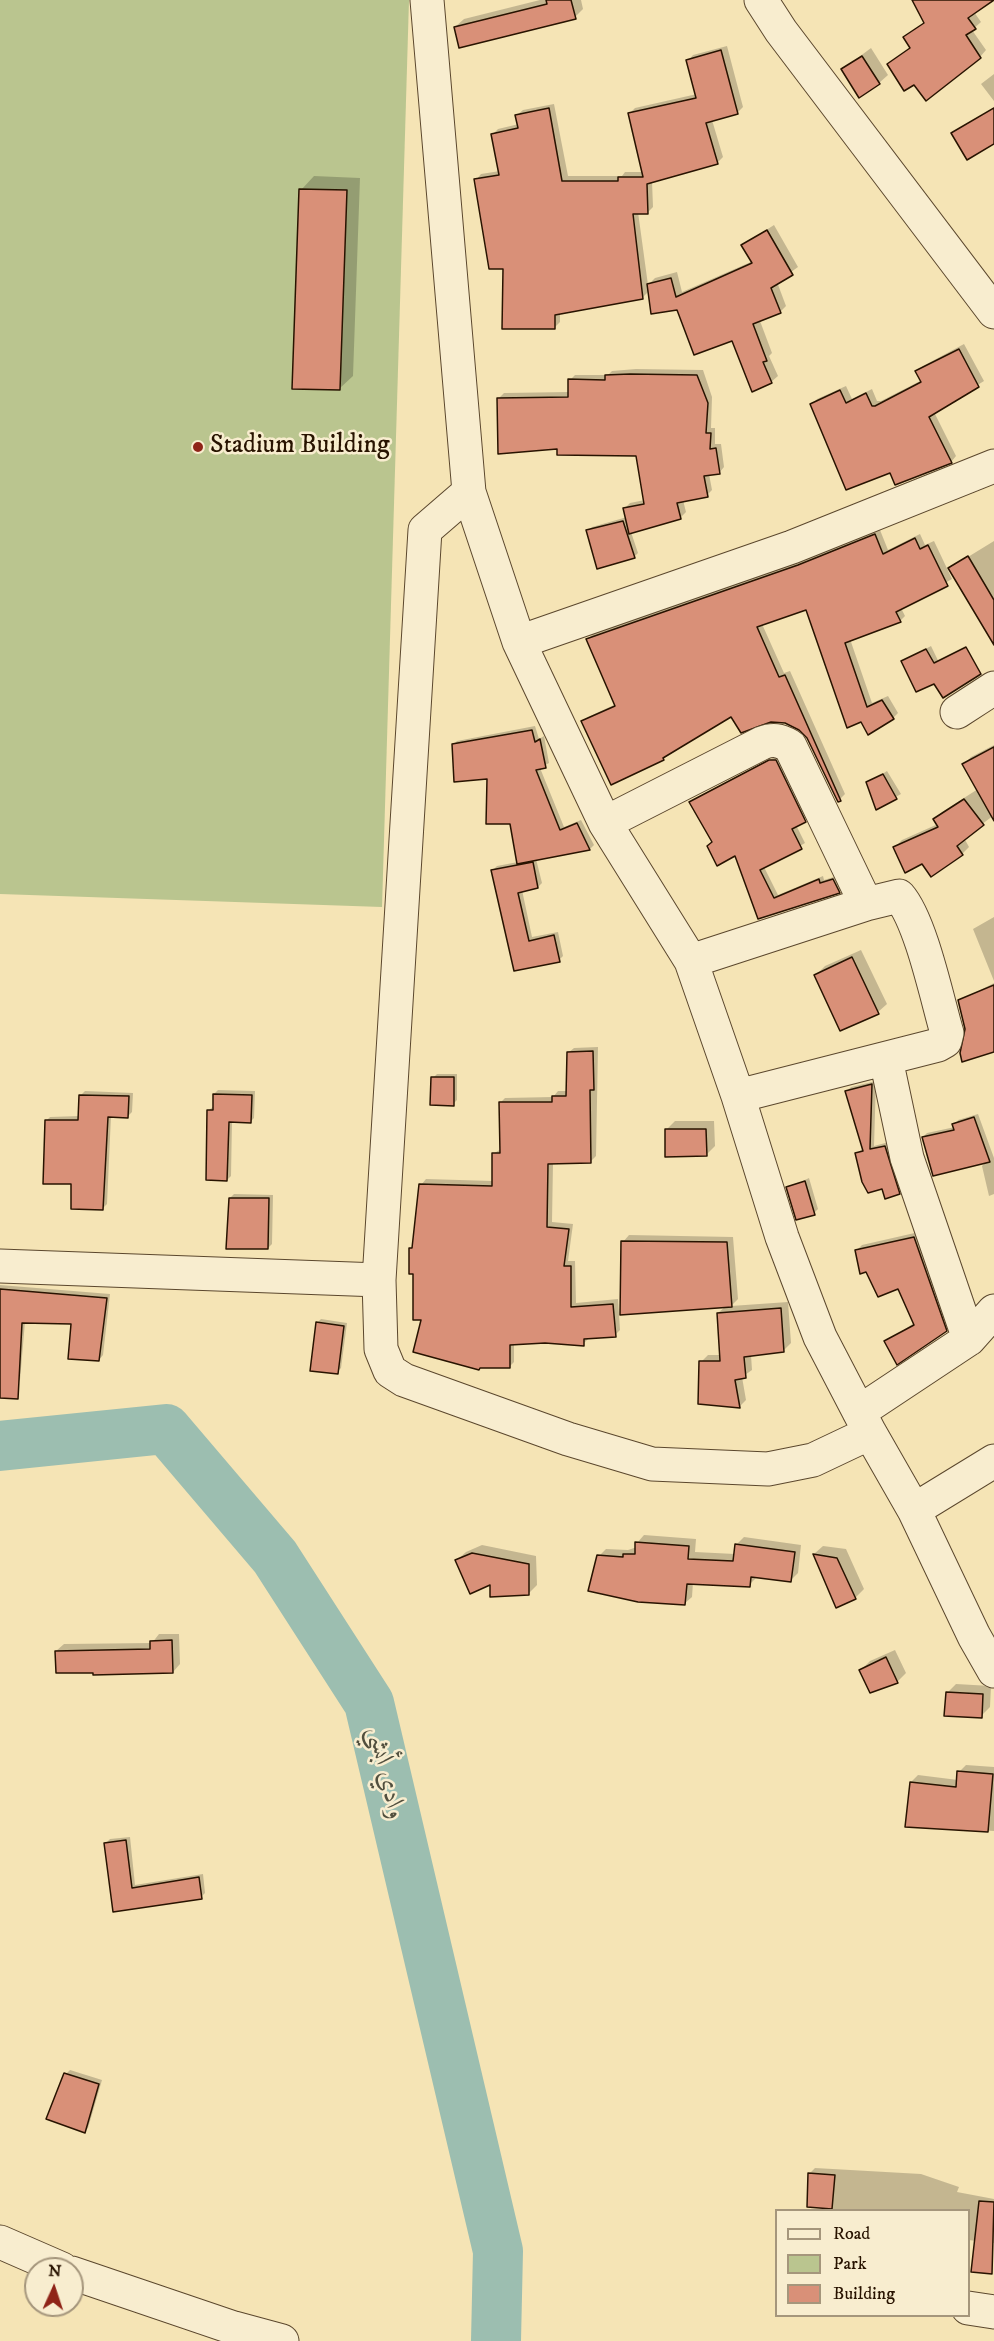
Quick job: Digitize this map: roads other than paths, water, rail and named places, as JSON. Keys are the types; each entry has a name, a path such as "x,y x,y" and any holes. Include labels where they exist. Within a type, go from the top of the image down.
{"street":[{"path":"427,0 469,492 519,642 605,823 690,961 738,1096 782,1237 816,1326 864,1423 984,1632 994,1671"},
{"path":"761,0 781,31 984,276 994,312"},
{"path":"519,642 792,547 994,466"},
{"path":"469,492 425,530 379,1280 381,1349 390,1371 404,1380 568,1439 652,1464 768,1469 813,1460 864,1423 969,1339 994,1311"},
{"path":"957,712 994,687"},
{"path":"605,823 762,743 773,740 781,741 790,746 866,904"},
{"path":"690,961 866,904 899,897 905,903 924,952 947,1033 945,1041 886,1059 738,1096"},
{"path":"886,1059 907,1158 969,1339"},
{"path":"0,1266 379,1280"},
{"path":"914,1510 994,1461"},
{"path":"0,2242 34,2257"},
{"path":"84,2278 233,2335 282,2341"},
{"path":"970,2308 994,2312"}],"waterway":[{"name":"وادي أبشي","path":"0,1446 166,1429 275,1557 369,1703 498,2251 496,2341"}],"place":[{"name":"Stadium Building","path":"198,447"}]}
